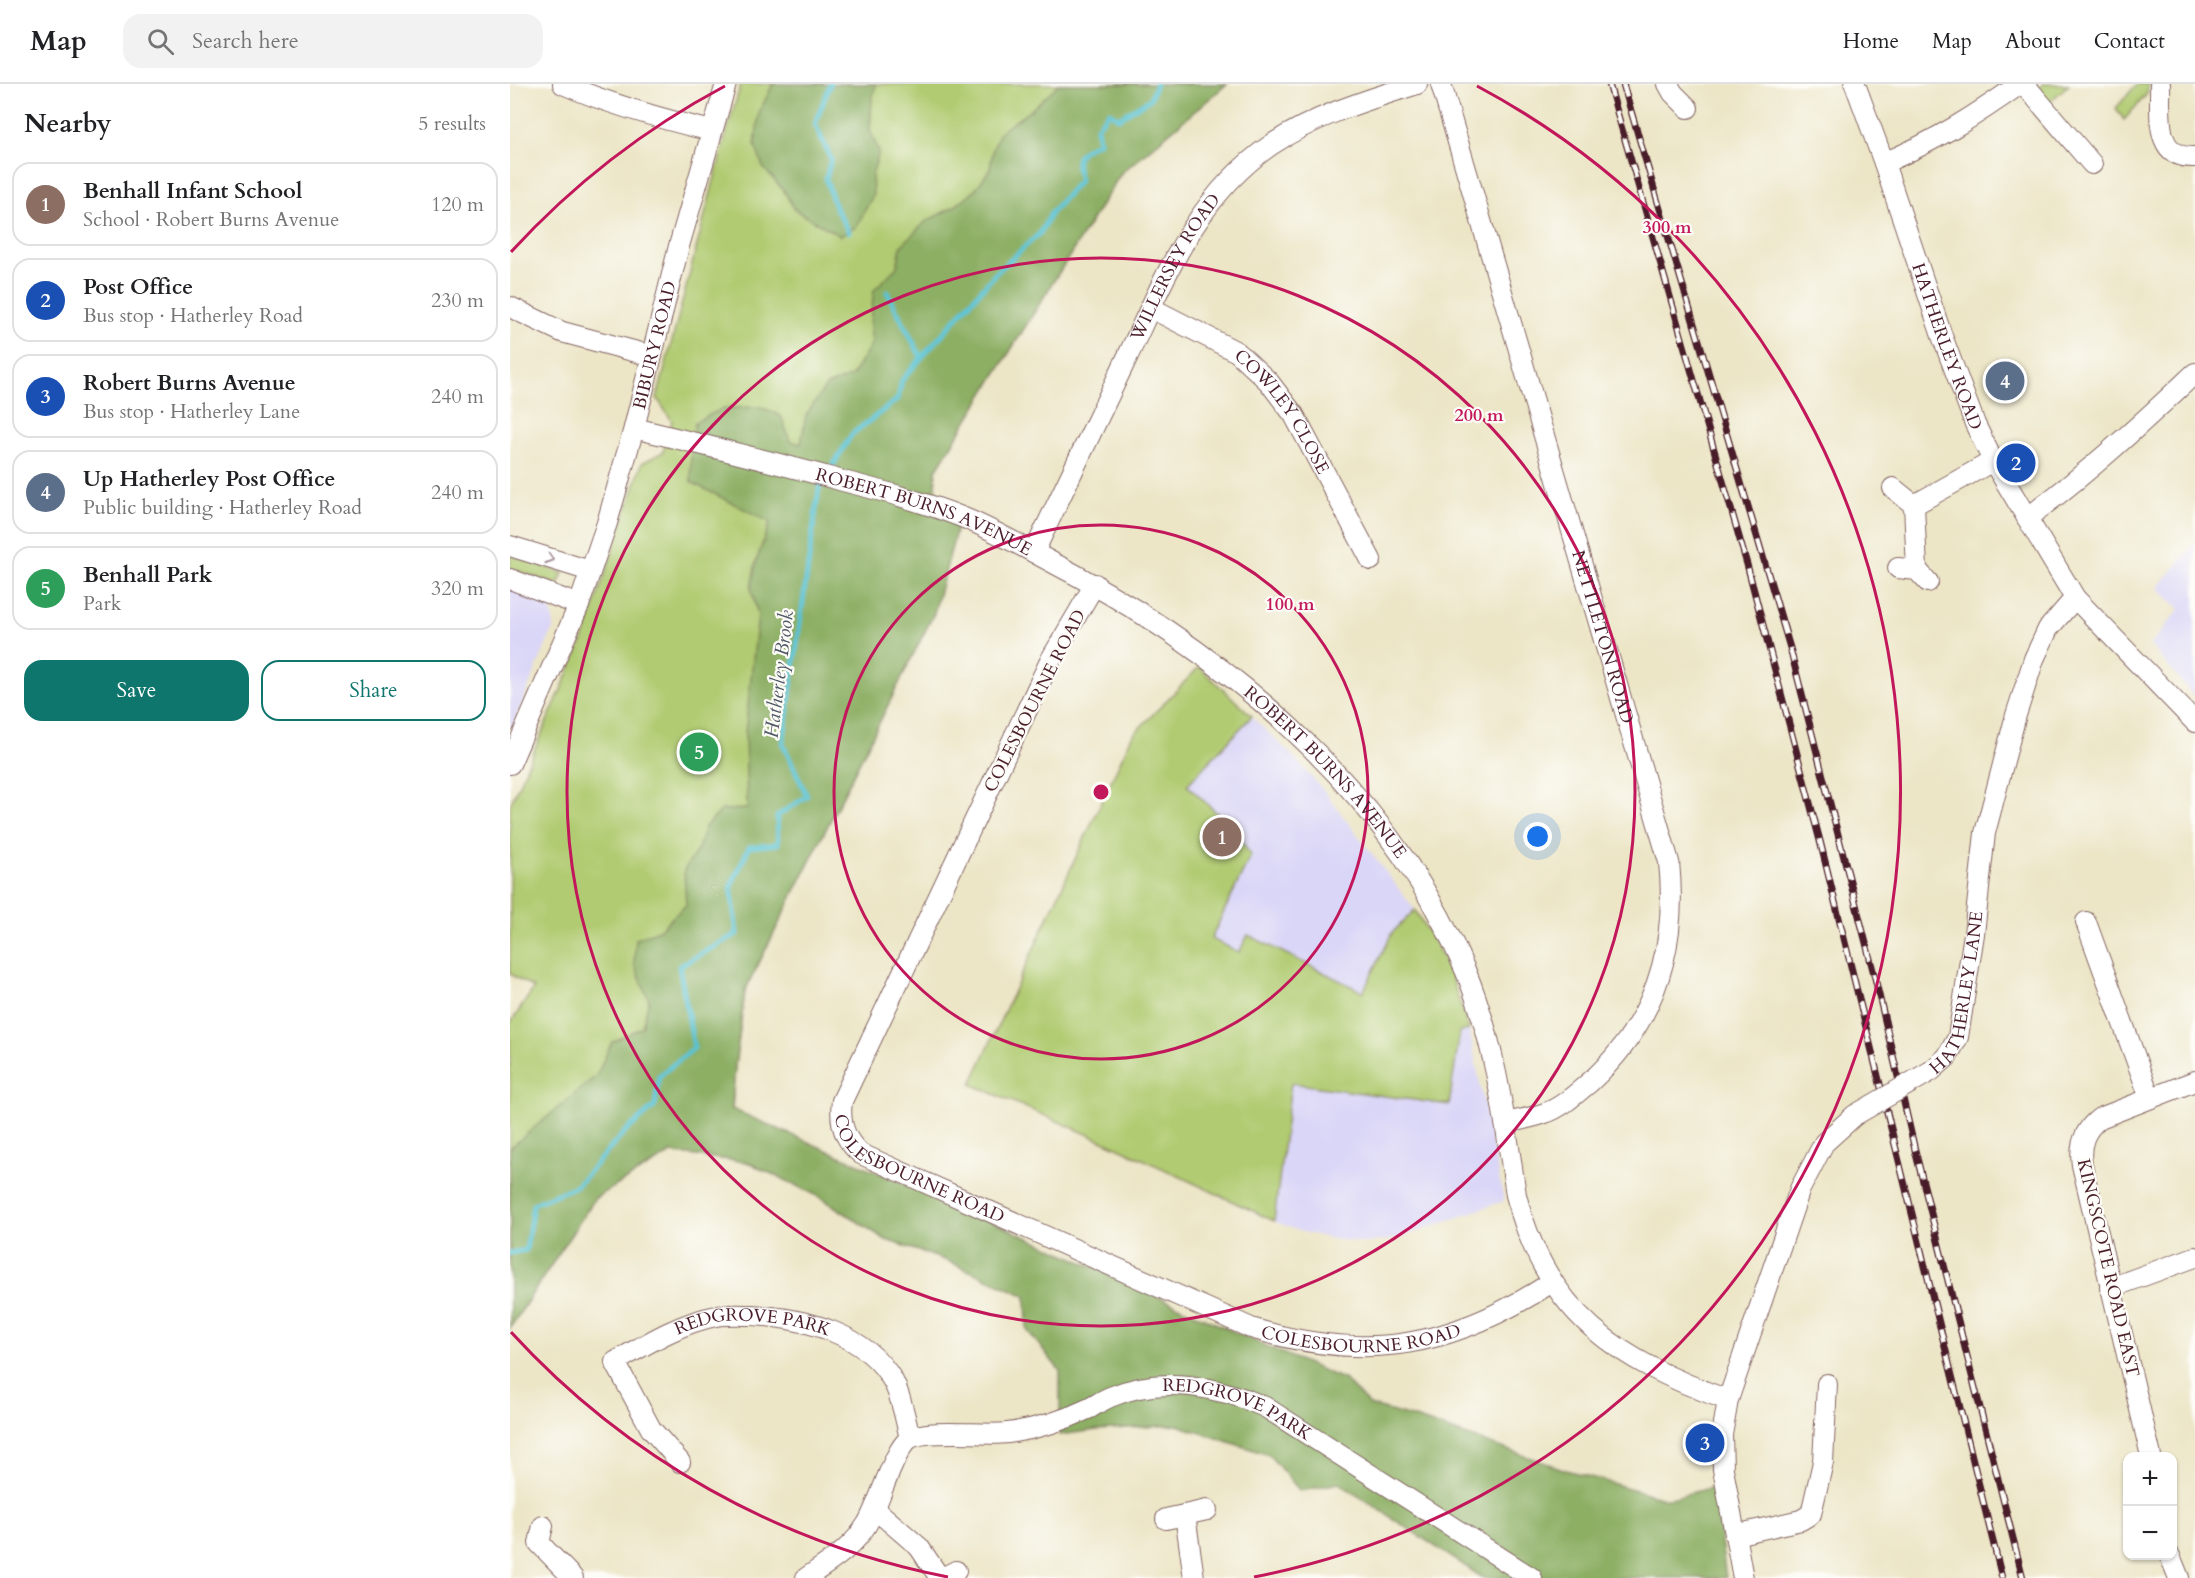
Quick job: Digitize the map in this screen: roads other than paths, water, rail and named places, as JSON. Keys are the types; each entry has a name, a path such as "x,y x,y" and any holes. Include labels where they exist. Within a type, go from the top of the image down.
{"street":[{"path":"563,84 634,110 711,131"},
{"name":"BIBURY ROAD","path":"510,764 579,605 607,523 634,428 679,246 726,84"},
{"name":"WILLERSEY ROAD","path":"1034,552 1151,308 1194,224 1210,201 1238,172 1271,145 1321,117 1417,84"},
{"name":"NETTLETON ROAD","path":"1441,84 1669,862 1671,886 1670,933 1666,956 1650,1001 1628,1040 1599,1074 1565,1101 1546,1113 1505,1123"},
{"path":"1668,84 1672,93 1688,108"},
{"name":"HATHERLEY ROAD","path":"1855,84 1942,336 1975,424 1994,460 2075,598 2195,722"},
{"path":"1884,163 1924,146 2020,84"},
{"path":"2024,84 2092,164"},
{"path":"2160,84 2161,132 2164,140 2174,152 2187,157 2195,157"},
{"path":"510,307 562,332 652,356"},
{"name":"COWLEY CLOSE","path":"1151,308 1231,348 1249,361 1269,382 1294,415 1371,560"},
{"path":"2027,518 2114,450 2195,373"},
{"name":"ROBERT BURNS AVENUE","path":"634,428 772,462 924,504 960,517 1095,584 1207,659 1266,707 1306,744 1389,838 1430,899 1466,972 1488,1034 1516,1195 1522,1218 1540,1262 1552,1282 1581,1319 1618,1349 1638,1362 1670,1377 1728,1400"},
{"path":"1914,505 1994,460"},
{"path":"1893,488 1914,505"},
{"path":"1914,505 1914,574"},
{"path":"510,546 590,571"},
{"path":"510,579 579,605"},
{"name":"COLESBOURNE ROAD","path":"1095,584 1051,659 843,1101 842,1123 849,1142 861,1154 1251,1328 1310,1343 1370,1347 1430,1339 1500,1314 1552,1282"},
{"name":"HATHERLEY LANE","path":"1743,1578 1723,1469 1722,1435 1728,1400 1800,1189 1824,1143 1855,1115 1931,1071 1947,1057 1958,1037 1974,934 1985,833 2016,715 2034,659 2048,629 2075,598"},
{"path":"2086,922 2151,1098"},
{"name":"KINGSCOTE ROAD EAST","path":"2150,1452 2082,1165 2081,1146 2088,1130 2100,1118 2195,1081"},
{"path":"2110,1288 2195,1257"},
{"name":"REDGROVE PARK","path":"680,1462 651,1429 608,1366 667,1334 716,1316 760,1316 808,1324 844,1336 877,1360 897,1390 910,1438 923,1434 984,1435 1032,1429 1073,1416 1111,1396 1152,1387 1173,1385 1231,1393 1265,1407 1532,1578"},
{"path":"1735,1535 1801,1520 1810,1514 1823,1462 1827,1384"},
{"path":"806,1578 842,1554 855,1541 876,1510 899,1450 910,1438"},
{"path":"876,1510 919,1547 946,1576"},
{"path":"1194,1578 1175,1517 1207,1510"},
{"path":"543,1526 539,1543 573,1578"},
{"path":"2172,1560 2179,1578"}],"waterway":[{"name":"Hatherley Brook","path":"830,84 815,124 831,159 826,179 835,207 849,232"},
{"name":"Hatherley Brook","path":"829,472 852,434 898,399 902,380 996,273 1040,233 1051,213 1080,180 1077,160 1086,148 1099,142 1097,127 1109,112 1119,118 1150,99 1156,84"},
{"name":"Hatherley Brook","path":"887,292 921,357"},
{"name":"Hatherley Brook","path":"510,1253 526,1250 533,1204 576,1186 626,1131 655,1106 659,1076 694,1048 679,966 737,934 731,886 749,847 778,844 777,816 807,796 783,744 819,488 824,480"}],"railway":[{"path":"1609,84 1748,568 1820,841 2002,1578"},
{"path":"1623,84 1790,648 1876,982 1915,1150 2023,1578"}],"place":[{"name":"Up Hatherley Post Office","path":"2005,381"},
{"name":"Post Office","path":"2016,463"},
{"name":"Benhall Park","path":"699,752"},
{"name":"Benhall Infant School","path":"1222,837"},
{"name":"Robert Burns Avenue","path":"1705,1443"}]}
